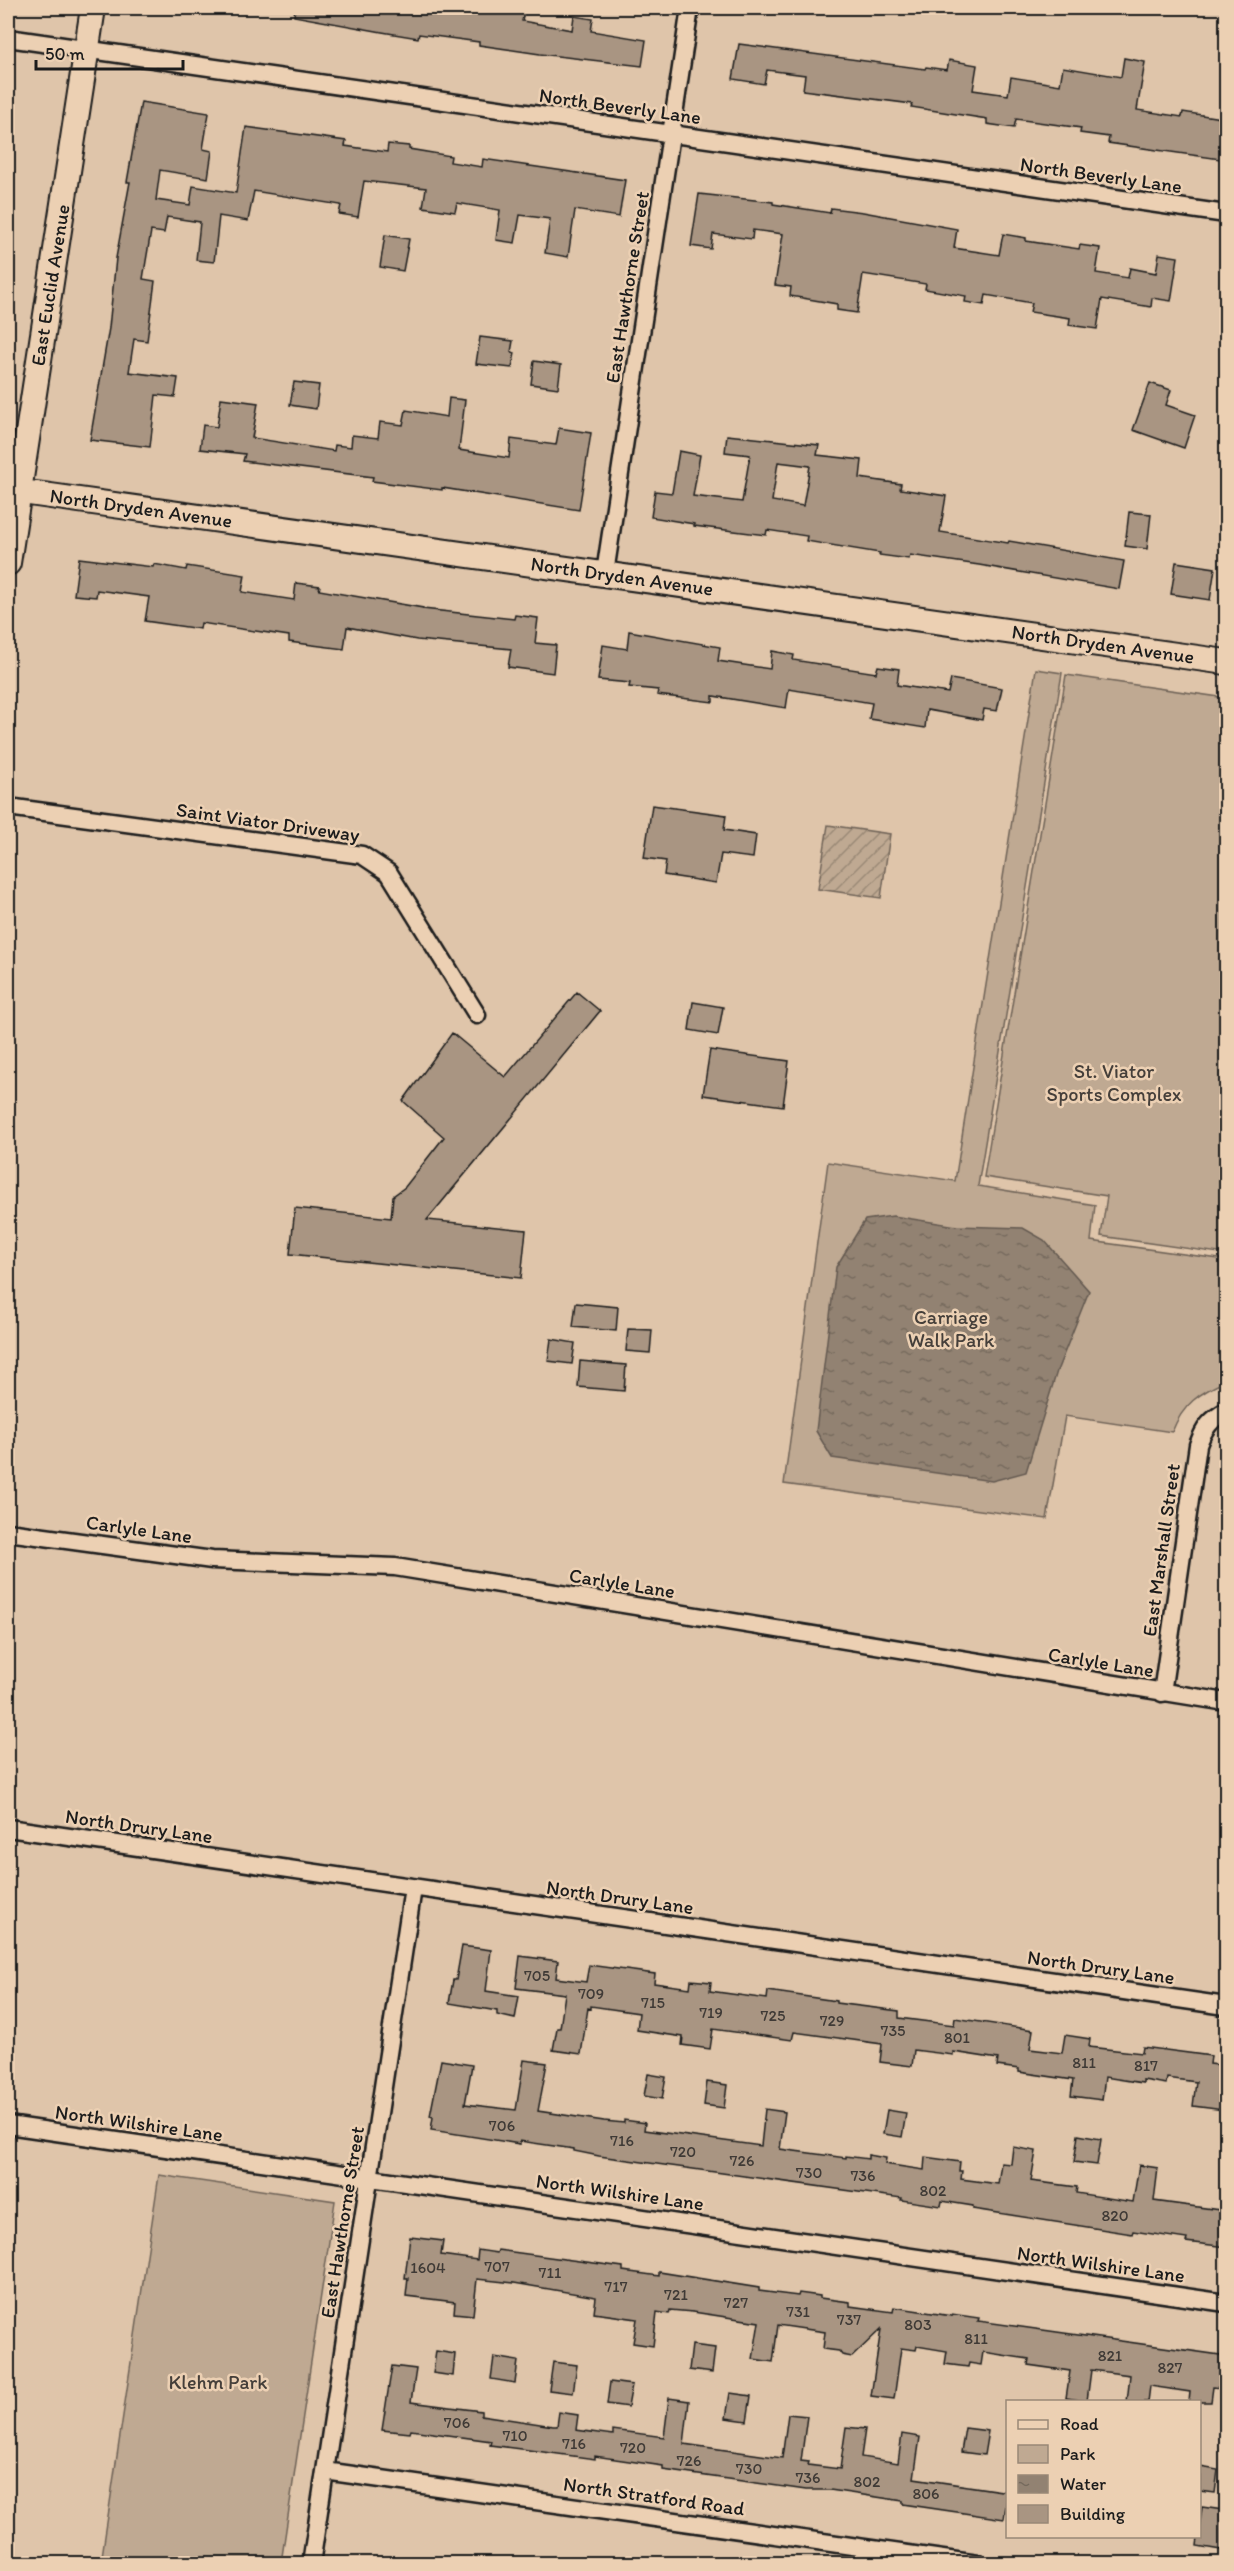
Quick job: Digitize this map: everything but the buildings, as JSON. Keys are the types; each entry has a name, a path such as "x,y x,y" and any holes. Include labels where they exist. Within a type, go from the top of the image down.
{"street":[{"name":"East Euclid Avenue","path":"8,564 13,490 93,8"},
{"name":"East Hawthorne Street","path":"605,573 690,8"},
{"name":"North Beverly Lane","path":"8,38 1227,214"},
{"name":"North Dryden Avenue","path":"13,490 1227,662"},
{"name":"Saint Viator Driveway","path":"8,807 362,855 389,873 477,1015"},
{"name":"East Marshall Street","path":"1162,1693 1198,1445 1203,1431 1220,1414"},
{"name":"Carlyle Lane","path":"8,1532 212,1560 395,1567 1227,1702"},
{"name":"North Drury Lane","path":"8,1828 1227,2006"},
{"name":"East Hawthorne Street","path":"311,2564 413,1888"},
{"name":"North Wilshire Lane","path":"8,2125 1227,2303"},
{"name":"North Stratford Road","path":"325,2470 978,2564"}],"green space":[{"name":"Carriage Walk Park","path":"1036,669 1062,673 978,1186 1095,1205 1091,1241 1226,1260 1226,1381 1193,1400 1181,1414 1172,1432 1065,1416 1047,1519 784,1484 828,1162 955,1181"},
{"name":"St. Viator Sports Complex","path":"1066,675 1226,698 1226,1254 1101,1236 1107,1196 984,1177"},
{"path":"828,825 890,834 881,898 818,889"},
{"name":"Klehm Park","path":"159,2175 335,2201 281,2563 101,2563"}],"water":[{"path":"893,1216 957,1226 1023,1228 1044,1240 1089,1291 1057,1371 1026,1472 992,1481 832,1458 816,1431 836,1267 865,1220"}]}
